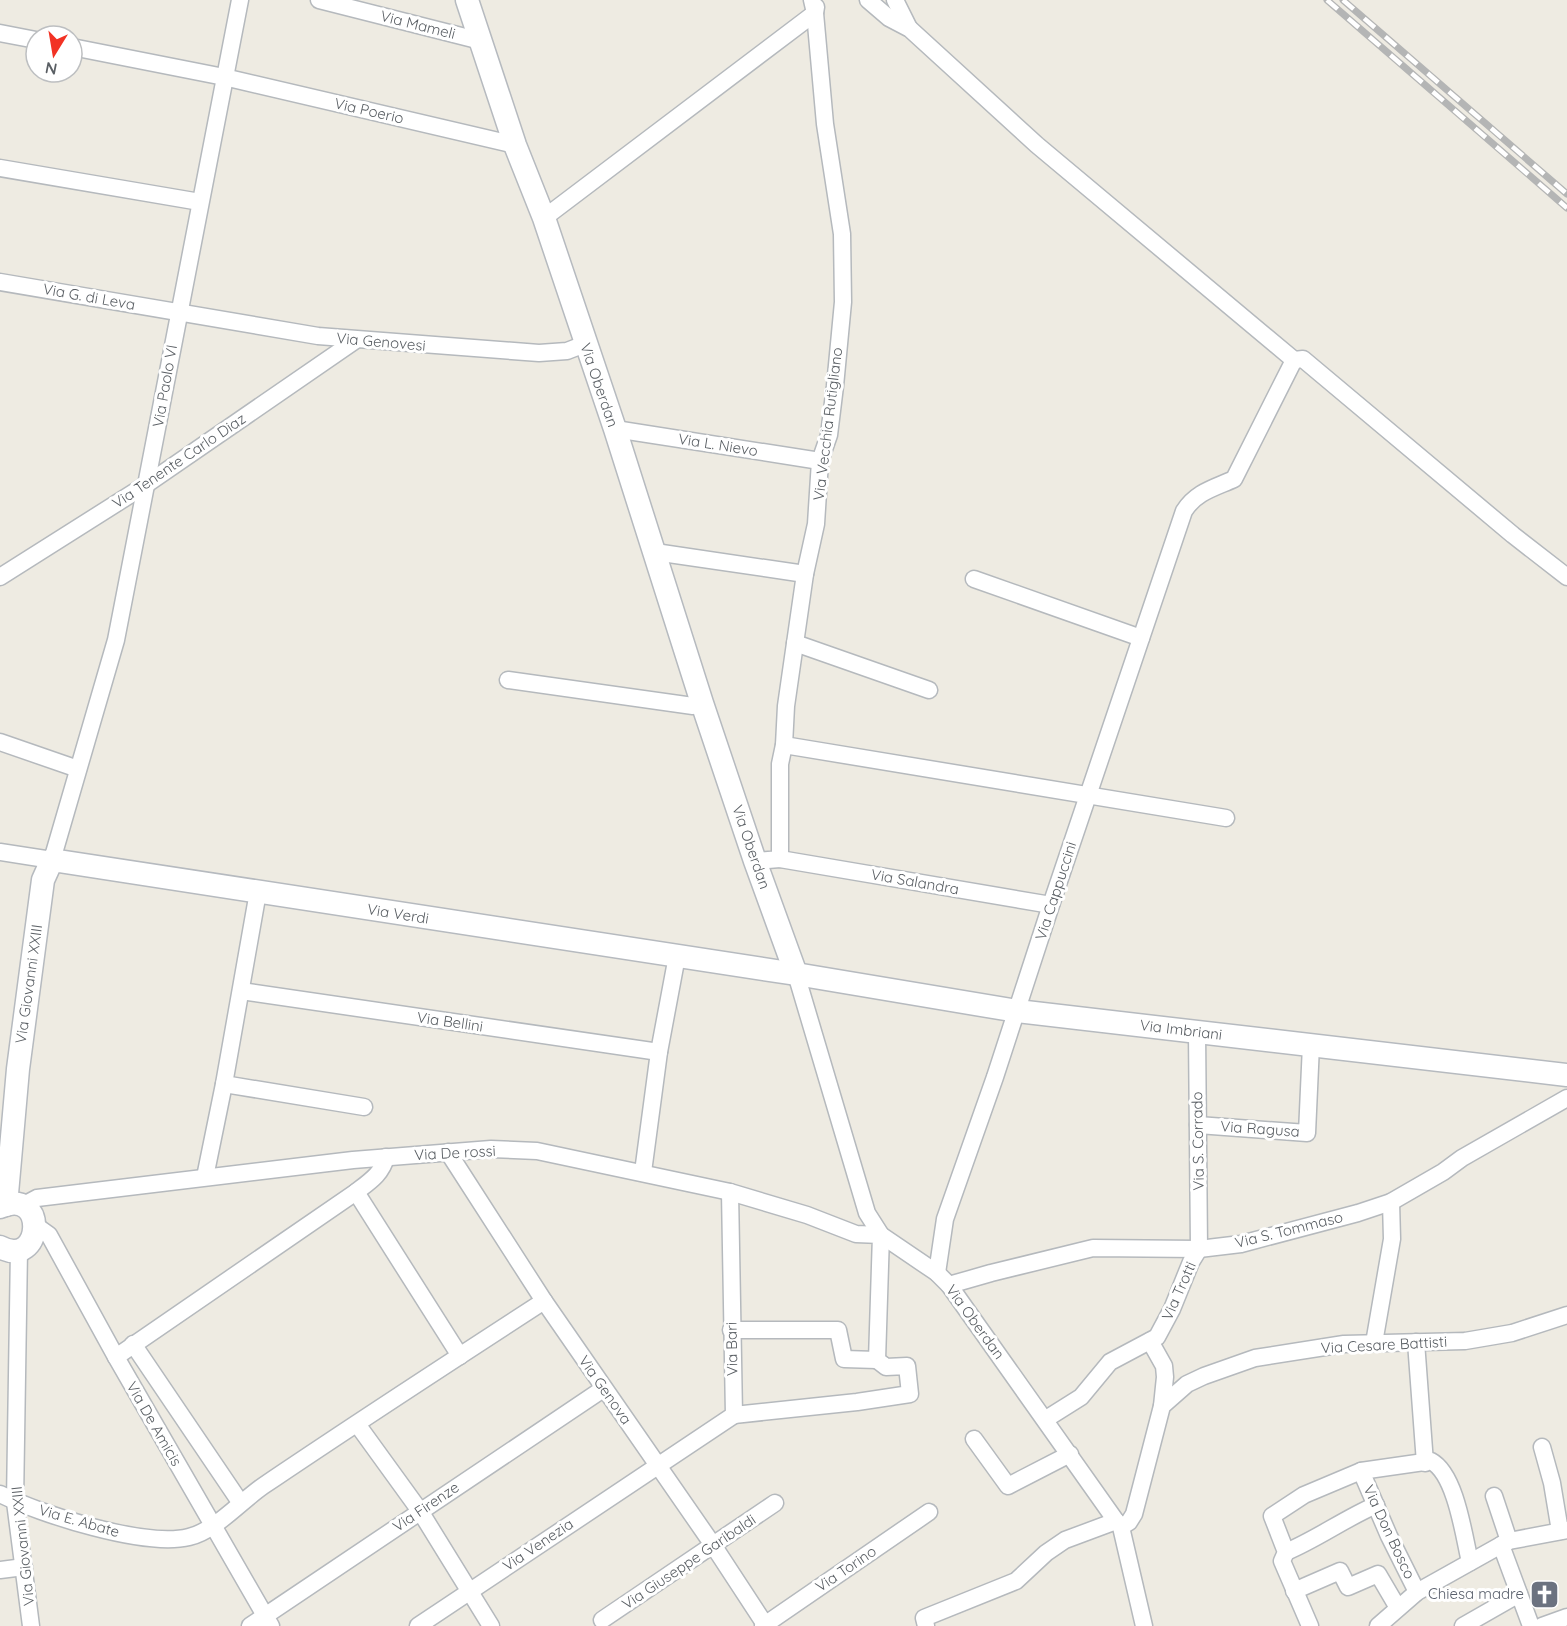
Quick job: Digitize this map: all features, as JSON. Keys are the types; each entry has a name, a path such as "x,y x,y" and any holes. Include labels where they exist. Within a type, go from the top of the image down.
{"street":[{"name":"Via Paolo VI","path":"78,769 116,640 240,0"},
{"name":"Via Mameli","path":"319,0 481,41"},
{"name":"Via Oberdan","path":"467,0 515,145 544,218 615,429 702,703 796,974 867,1214 881,1235 943,1279 1046,1419 1118,1524 1140,1625"},
{"path":"868,0 889,18 910,29 1037,145 1294,360 1303,359 1513,535 1567,577"},
{"path":"895,0 910,29"},
{"path":"544,218 815,4"},
{"name":"Via Vecchia Rutigliano","path":"780,859 780,764 784,745 786,706 805,574 816,524 820,461 829,435 836,386 843,302 842,234 825,124 815,4"},
{"path":"0,33 24,38"},
{"name":"Via Poerio","path":"84,49 224,77 515,145"},
{"path":"0,168 200,202"},
{"name":"Via G. di Leva","path":"0,282 178,313"},
{"name":"Via Genovesi","path":"178,313 356,340 539,353 567,351 585,344"},
{"name":"Via Tenente Carlo Diaz","path":"0,577 147,484 356,340"},
{"name":"Via Cappuccini","path":"943,1279 945,1219 968,1158 1184,511 1190,501 1202,492 1234,479 1294,360"},
{"name":"Via L. Nievo","path":"615,429 820,461"},
{"path":"655,552 805,574"},
{"path":"974,579 1141,638"},
{"path":"795,643 929,690"},
{"path":"508,680 693,706 702,703"},
{"path":"0,742 78,769"},
{"path":"784,745 1226,818"},
{"name":"Via Giovanni XXIII","path":"7,1206 4,1178 43,880 52,861 78,769"},
{"name":"Via Verdi","path":"0,852 796,974"},
{"path":"755,861 780,859"},
{"name":"Via Salandra","path":"780,859 1051,905"},
{"path":"205,1177 242,991 258,892"},
{"path":"643,1172 658,1052 677,956"},
{"name":"Via Imbriani","path":"796,974 1017,1011 1567,1075"},
{"name":"Via Bellini","path":"242,991 658,1052"},
{"name":"Via S. Corrado","path":"1197,1032 1199,1249"},
{"name":"Via Ragusa","path":"1198,1125 1306,1133 1311,1045"},
{"path":"224,1084 364,1107"},
{"name":"Via S. Tommaso","path":"943,1279 991,1273 1093,1248 1199,1249 1241,1244 1391,1202 1567,1098"},
{"name":"Via De rossi","path":"7,1206 37,1198 205,1177 386,1157 491,1149 537,1151 643,1172 730,1192 807,1215 856,1234 881,1235"},
{"name":"Via Genova","path":"448,1152 544,1301 713,1545 765,1626"},
{"path":"116,1357 356,1192 378,1174 386,1157"},
{"path":"356,1192 460,1356"},
{"name":"Via Bari","path":"730,1192 734,1415"},
{"path":"1374,1343 1392,1239 1391,1202"},
{"path":"7,1206 33,1217 36,1225"},
{"name":"Via Giovanni XXIII","path":"31,1626 15,1502 6,1249 26,1246 32,1240 36,1225"},
{"name":"Via De Amicis","path":"36,1225 49,1234 116,1357 268,1621"},
{"path":"877,1360 881,1235"},
{"name":"Via Trotti","path":"1046,1419 1081,1397 1110,1362 1150,1341 1162,1330 1191,1262 1199,1249"},
{"name":"Via E. Abate","path":"0,1494 15,1502 117,1534 166,1540 187,1538 203,1533 240,1502 544,1301"},
{"name":"Via Cesare Battisti","path":"1162,1406 1187,1384 1256,1358 1344,1344 1465,1341 1512,1333 1567,1315"},
{"path":"658,1465 734,1415 910,1394 907,1366 886,1367 877,1360 844,1359 838,1330 731,1330"},
{"path":"926,1626 924,1618 1016,1581 1046,1553 1065,1540 1129,1522 1134,1514 1162,1406 1164,1366 1150,1341"},
{"path":"1416,1342 1428,1462"},
{"path":"133,1344 240,1502"},
{"name":"Via Firenze","path":"250,1626 268,1621 420,1511 603,1389"},
{"path":"357,1424 420,1511 491,1626"},
{"path":"974,1439 1008,1486 1070,1454"},
{"path":"1378,1626 1417,1592 1505,1543 1564,1531 1542,1447"},
{"path":"1310,1626 1282,1562 1286,1552 1272,1516 1304,1495 1361,1471 1428,1462 1438,1465 1451,1485 1470,1562"},
{"name":"Via Venezia","path":"418,1626 658,1465"},
{"name":"Via Don Bosco","path":"1361,1471 1417,1592"},
{"path":"1494,1496 1519,1594 1531,1626"},
{"name":"Via Giuseppe Garibaldi","path":"600,1624 775,1503"},
{"path":"1286,1552 1376,1505"},
{"name":"Via Torino","path":"765,1626 929,1512"},
{"path":"0,1570 24,1567"},
{"path":"1294,1591 1340,1571 1348,1587 1378,1574 1398,1608"},
{"path":"1464,1626 1519,1594"},
{"path":"1542,1626 1567,1617"}],"railway":[{"path":"1327,0 1567,208"},
{"path":"1343,0 1567,194"}],"place":[{"name":"Chiesa madre","path":"1545,1594"}]}
